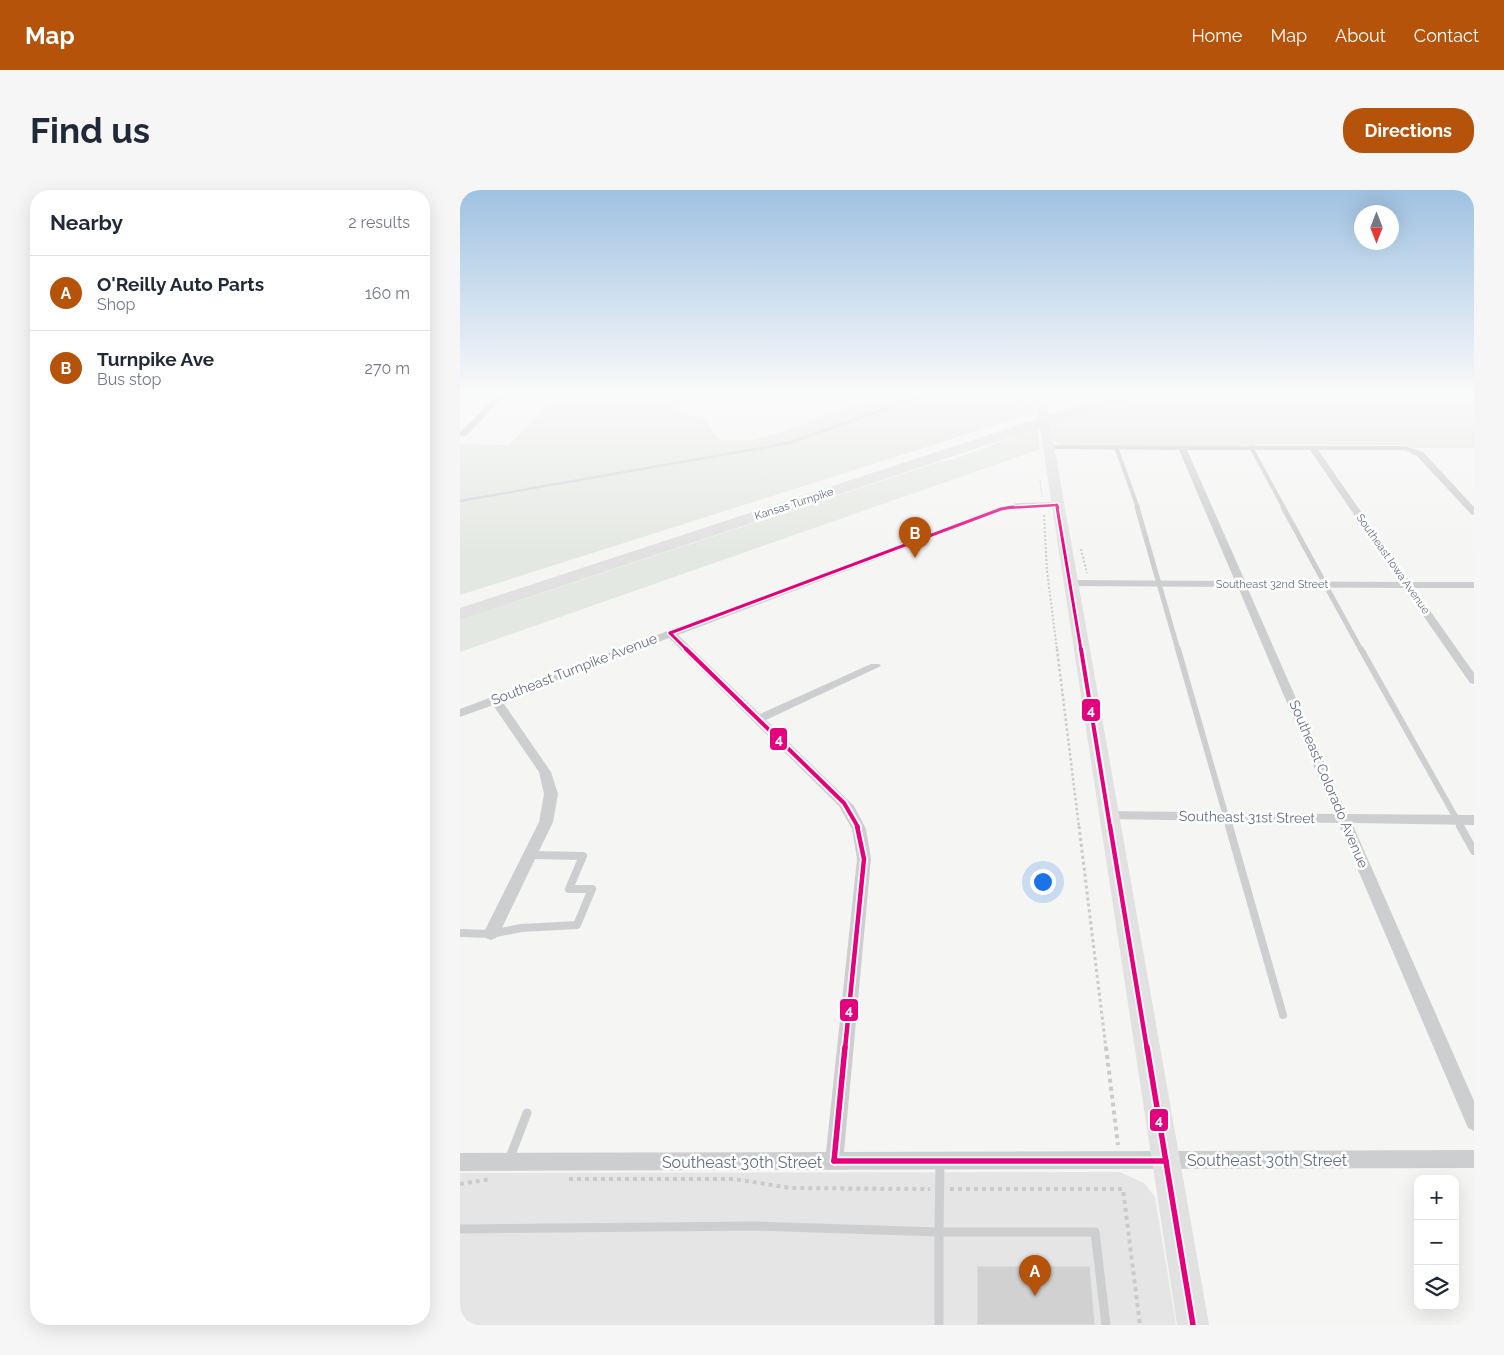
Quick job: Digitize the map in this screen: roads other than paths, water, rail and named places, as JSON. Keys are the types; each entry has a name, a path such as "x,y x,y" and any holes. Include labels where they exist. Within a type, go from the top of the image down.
{"highway":[{"name":"Kansas Turnpike","path":"460,602 952,447"},
{"name":"Kansas Turnpike","path":"460,614 956,447"}],"main road":[{"path":"1048,447 1050,505 1070,583 1193,1325"}],"street":[{"path":"1048,447 1312,447 1412,450 1420,454 1474,512"},
{"name":"Southeast Colorado Avenue","path":"1182,447 1474,1122"},
{"name":"Southeast Iowa Avenue","path":"1312,447 1474,681"},
{"name":"Southeast Turnpike Avenue","path":"460,713 1001,509 1018,506 1050,505"},
{"name":"Southeast 32nd Street","path":"1070,583 1474,585"},
{"path":"670,633 844,803 855,818 863,842 864,859 834,1161"},
{"path":"758,719 875,666"},
{"path":"491,934 550,808 549,783 545,772 495,699"},
{"name":"Southeast 31st Street","path":"1110,816 1474,820"},
{"name":"Southeast 30th Street","path":"460,1162 1474,1159"}],"lane":[{"path":"1116,447 1135,499 1282,1015"},
{"path":"1251,447 1325,585 1474,851"},
{"path":"460,933 491,934 521,928 577,926 592,889 569,889 583,856 529,855"},
{"path":"508,1162 527,1112"},
{"path":"939,1325 940,1161"},
{"path":"460,1229 753,1226 939,1232 1096,1232 1106,1325"}],"waterway":[{"path":"460,501 766,447"}],"place":[{"name":"Turnpike Ave","path":"915,558"},
{"name":"O'Reilly Auto Parts","path":"1035,1296"}]}
